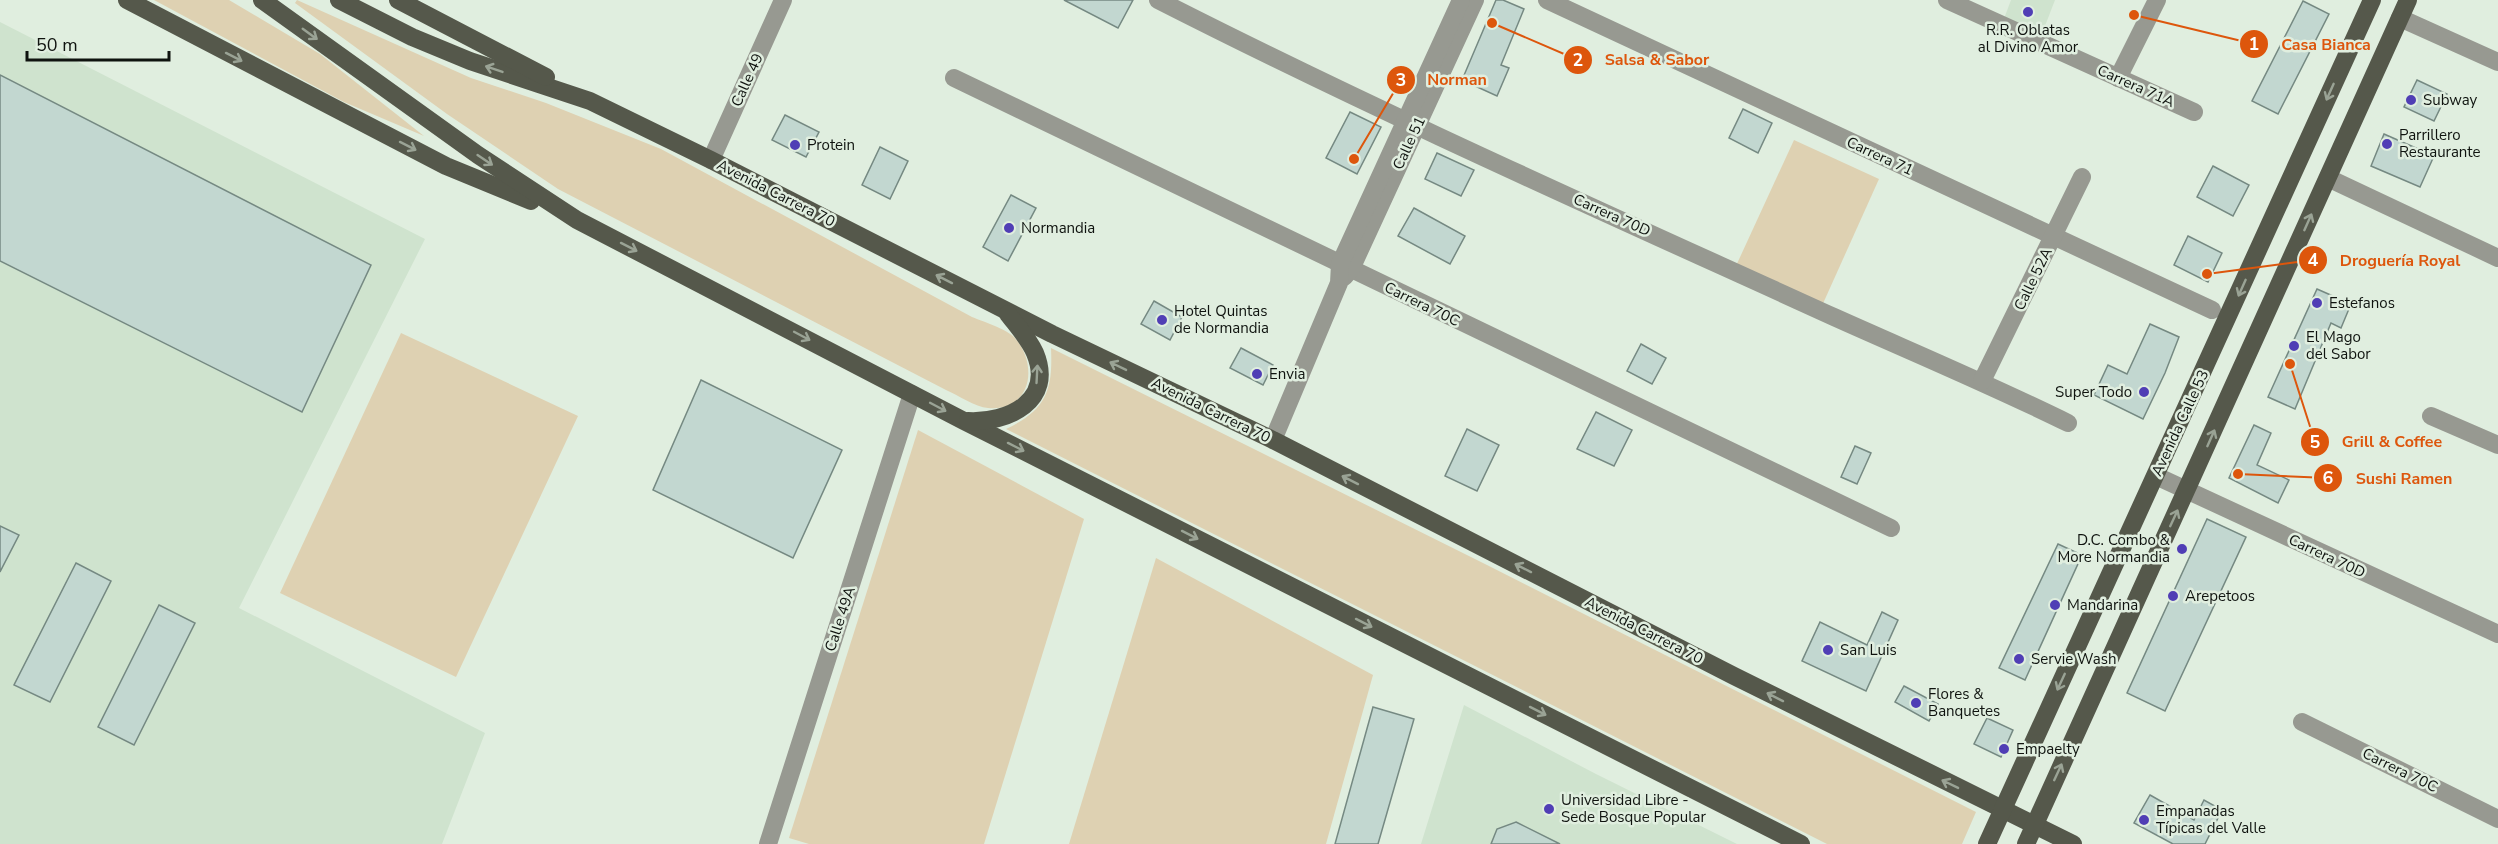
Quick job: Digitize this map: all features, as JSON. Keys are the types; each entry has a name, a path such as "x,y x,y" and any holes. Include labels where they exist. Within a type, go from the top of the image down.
{"main road":[{"path":"127,0 446,166 577,220 964,421 1801,844"},
{"path":"262,0 478,155 577,220"},
{"name":"Avenida Carrera 70","path":"339,0 412,37 451,53 590,101 711,159 1005,310 1273,440 1744,681 2073,844"},
{"path":"398,0 590,101"},
{"path":"2026,844 2408,0"},
{"name":"Avenida Calle 53","path":"1987,844 2156,476 2367,2"},
{"path":"964,421 985,422 1015,413 1025,407 1035,390 1039,376 1035,354 1005,310"}],"street":[{"name":"Calle 49","path":"711,159 783,0"},
{"name":"Carrera 70D","path":"1158,0 1411,123 1825,313 1982,381 2068,423"},
{"name":"Calle 51","path":"1273,440 1345,267 1411,123 1461,0"},
{"name":"Calle 51","path":"1411,123 1475,0"},
{"name":"Carrera 71","path":"1548,0 2212,310"},
{"name":"Carrera 71A","path":"1947,0 2194,112"},
{"path":"2118,78 2157,0"},
{"path":"2400,18 2498,62"},
{"name":"Carrera 70C","path":"954,78 1891,528"},
{"name":"Calle 52A","path":"1982,381 2082,177"},
{"path":"2328,177 2498,258"},
{"name":"Calle 49A","path":"768,844 912,394"},
{"path":"2431,416 2498,445"},
{"name":"Carrera 70D","path":"2156,476 2498,634"},
{"name":"Carrera 70C","path":"2302,722 2498,819"}],"shaded area":[{"path":"154,0 229,0 320,54 424,136 344,102"},
{"path":"297,0 471,78 546,103 661,149 972,317 1005,331 1014,337 1027,360 1027,384 1022,394 1014,402 1003,407 988,408 972,403 558,189 447,114 295,3"},
{"name":"R.R. Oblatas al Divino Amor","path":"2011,0 2055,0 2040,39 2002,24"},
{"path":"0,22 425,239 239,608 485,733 442,844 0,844"},
{"path":"1794,140 1879,179 1821,308 1735,268"},
{"path":"401,333 578,416 456,677 280,593"},
{"path":"1051,348 1976,812 1962,844 1827,844 1006,429 1030,414 1044,398 1050,376"},
{"path":"918,430 1084,519 984,844 809,844 789,838"},
{"path":"1156,558 1373,675 1326,844 1069,844"},
{"name":"Universidad Libre - Sede Bosque Popular","path":"1464,705 1596,774 1737,844 1421,844"}],"building":[{"path":"1064,0 1133,0 1118,28"},
{"path":"1496,0 1503,0 1524,9 1501,65 1509,68 1497,96 1462,80"},
{"path":"2303,1 2329,14 2278,114 2252,101"},
{"path":"0,75 371,265 302,412 0,261"},
{"path":"2417,80 2447,94 2434,121 2404,107"},
{"path":"1743,109 1772,123 1758,153 1729,138"},
{"path":"1350,112 1381,127 1357,174 1326,158"},
{"path":"785,115 819,132 806,157 772,140"},
{"path":"2384,134 2434,156 2420,187 2371,166"},
{"path":"880,147 908,161 890,199 862,185"},
{"path":"1437,153 1474,170 1461,196 1425,179"},
{"path":"2213,166 2249,185 2233,216 2197,197"},
{"name":"Normandia","path":"1011,195 1036,208 1008,261 983,247"},
{"path":"1414,208 1465,236 1450,264 1398,236"},
{"path":"2188,236 2222,253 2208,282 2174,265"},
{"path":"2317,289 2351,304 2341,328 2331,323 2295,409 2268,397"},
{"name":"Hotel Quintas de Normandia","path":"1154,301 1182,317 1170,340 1141,324"},
{"path":"2150,324 2179,337 2143,419 2094,395 2108,365 2127,374"},
{"path":"1641,344 1666,358 1652,384 1627,371"},
{"path":"1241,348 1273,365 1263,385 1230,368"},
{"path":"701,380 842,450 793,558 653,490"},
{"path":"1596,412 1632,430 1614,466 1577,449"},
{"path":"2254,425 2271,433 2257,465 2289,480 2278,503 2229,478"},
{"path":"1467,429 1499,445 1477,491 1445,476"},
{"path":"1855,446 1871,453 1857,484 1841,477"},
{"path":"2207,519 2246,537 2165,711 2127,693"},
{"path":"0,526 19,535 0,572"},
{"path":"2058,544 2082,555 2025,680 1999,668"},
{"path":"76,563 111,581 50,702 14,685"},
{"path":"159,605 195,623 134,745 98,727"},
{"path":"1882,612 1898,620 1866,691 1802,661 1820,622 1867,645"},
{"name":"Flores & Banquetes","path":"1904,686 1938,704 1929,721 1895,702"},
{"path":"1373,707 1414,719 1378,844 1335,844"},
{"path":"1987,718 2013,730 2001,757 1974,744"},
{"path":"2150,795 2194,820 2204,800 2222,810 2205,844 2173,844 2134,823"},
{"path":"1516,822 1560,844 1491,844 1497,829"}],"place":[{"name":"R.R. Oblatas al Divino Amor","path":"2028,12"},
{"name":"Casa Bianca","path":"2134,15"},
{"name":"Salsa & Sabor","path":"1492,23"},
{"name":"Subway","path":"2411,100"},
{"name":"Parrillero Restaurante","path":"2387,144"},
{"name":"Protein","path":"795,145"},
{"name":"Norman","path":"1354,159"},
{"name":"Normandia","path":"1009,228"},
{"name":"Droguería Royal","path":"2207,274"},
{"name":"Estefanos","path":"2317,303"},
{"name":"Hotel Quintas de Normandia","path":"1162,320"},
{"name":"El Mago del Sabor","path":"2294,346"},
{"name":"Grill & Coffee","path":"2290,364"},
{"name":"Envia","path":"1257,374"},
{"name":"Super Todo","path":"2144,392"},
{"name":"Sushi Ramen","path":"2238,474"},
{"name":"D.C. Combo & More Normandia","path":"2182,549"},
{"name":"Arepetoos","path":"2173,596"},
{"name":"Mandarina","path":"2055,605"},
{"name":"San Luis","path":"1828,650"},
{"name":"Servie Wash","path":"2019,659"},
{"name":"Flores & Banquetes","path":"1916,703"},
{"name":"Empaelty","path":"2004,749"},
{"name":"Universidad Libre - Sede Bosque Popular","path":"1549,809"},
{"name":"Empanadas Típicas del Valle","path":"2144,820"}]}
